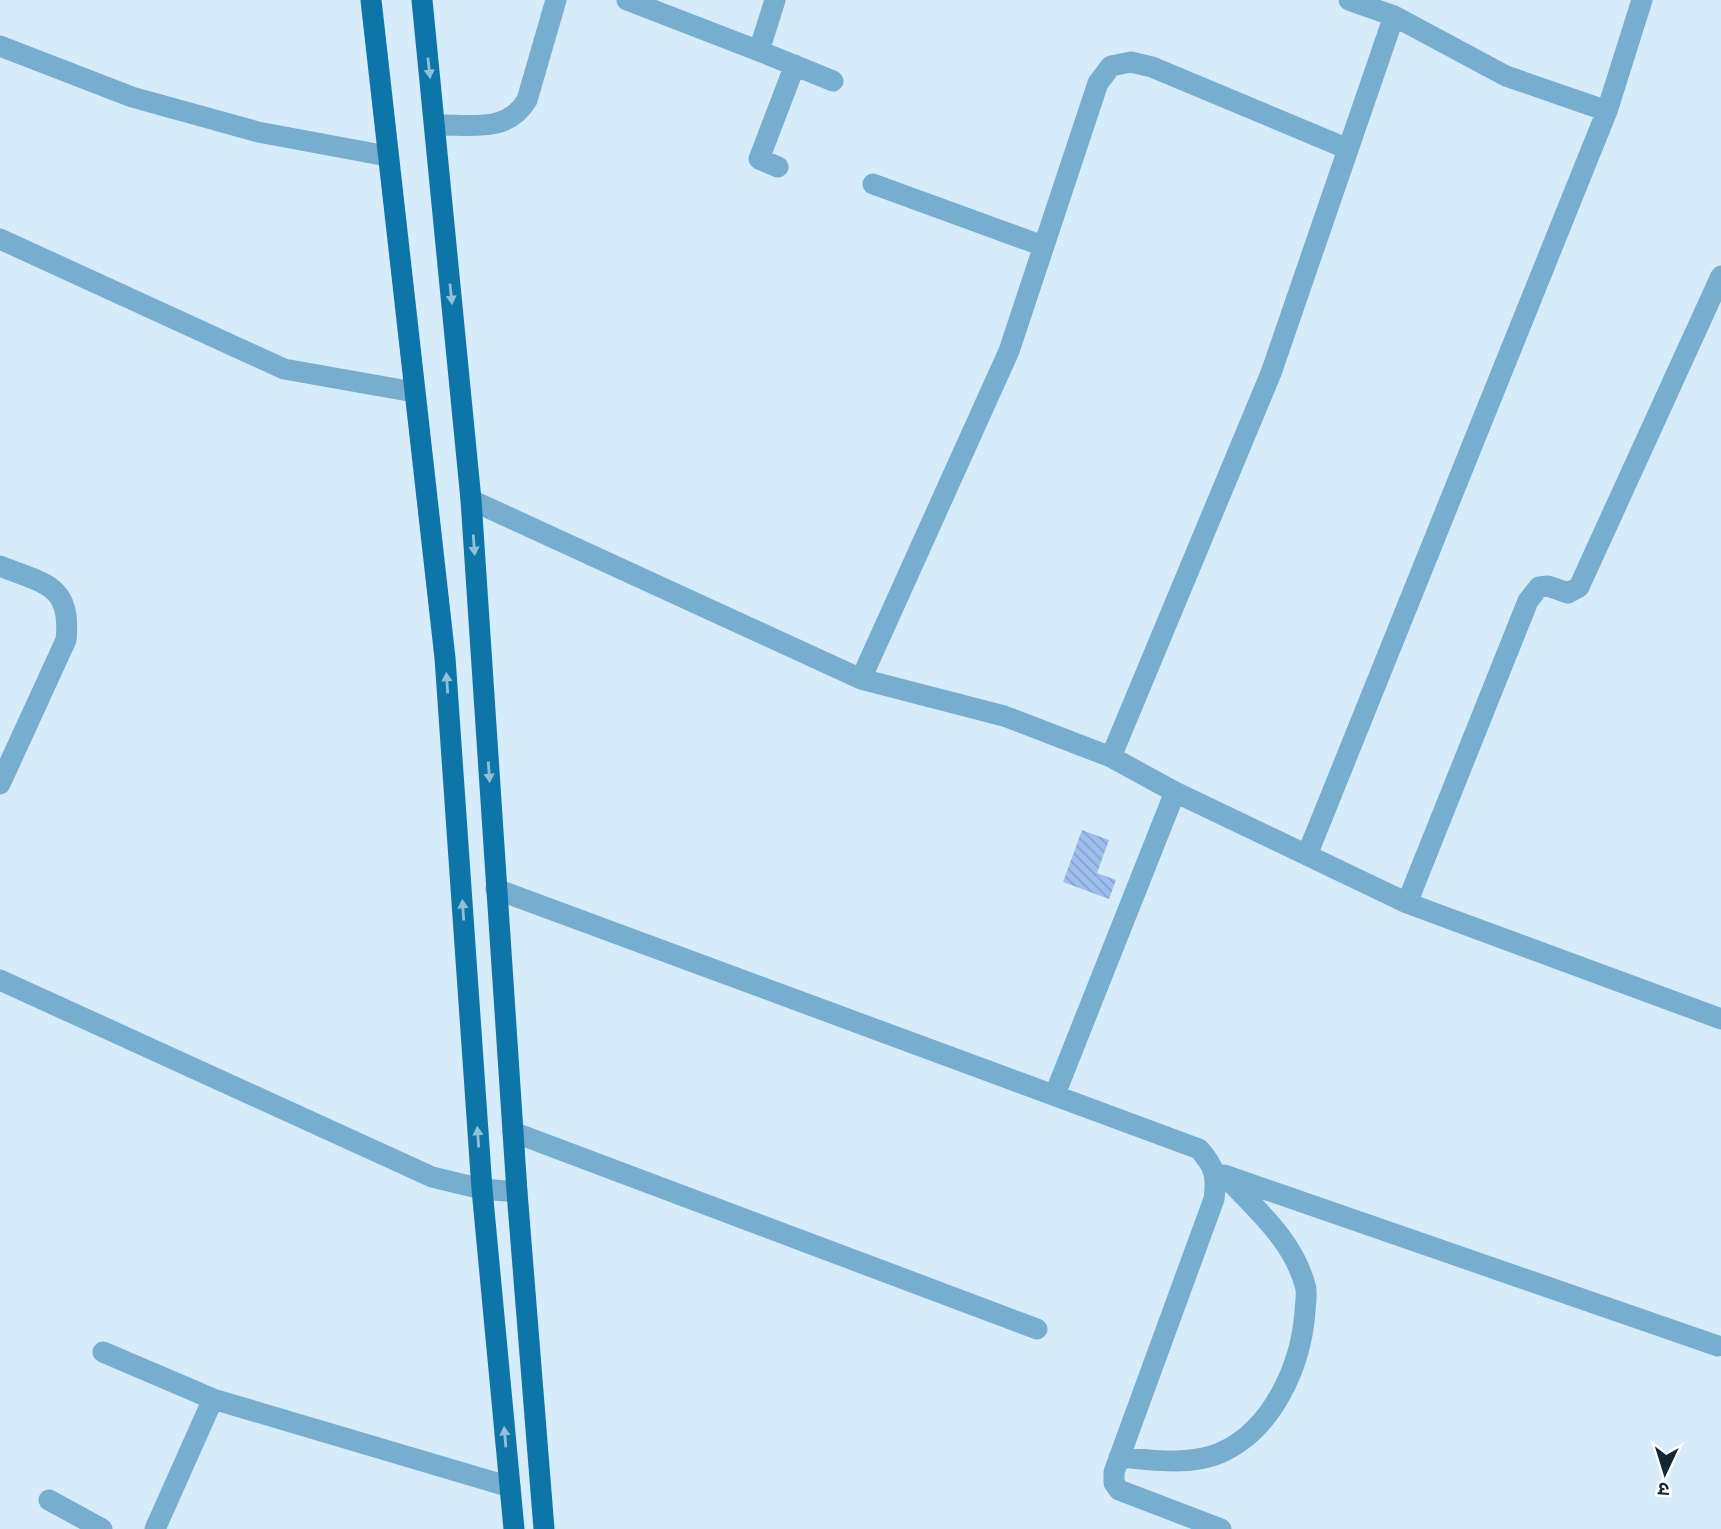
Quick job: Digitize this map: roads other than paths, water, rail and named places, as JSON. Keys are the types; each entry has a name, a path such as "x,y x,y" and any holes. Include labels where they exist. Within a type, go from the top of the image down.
{"main road":[{"path":"371,0 445,658 482,1189 514,1529"},
{"path":"422,0 471,500 517,1192 544,1529"}],"street":[{"path":"435,125 505,123 518,114 527,100 556,0"},
{"path":"627,0 834,81"},
{"path":"759,51 775,0"},
{"path":"1349,0 1383,9 1506,76 1607,111"},
{"path":"1307,855 1607,111 1642,0"},
{"path":"1111,757 1271,373 1348,149 1383,9"},
{"path":"0,46 157,104 258,132 387,156"},
{"path":"861,679 1009,351 1098,83 1111,66 1131,62 1152,67 1348,149"},
{"path":"778,167 759,159 795,65"},
{"path":"873,184 1044,246"},
{"path":"0,239 284,369 414,391"},
{"path":"1407,903 1528,601 1539,587 1548,586 1568,593 1579,587 1721,276"},
{"path":"471,500 861,679 1004,716 1111,757 1175,792 1407,903 1721,1019"},
{"path":"0,566 55,589 64,601 68,618 66,640 0,784"},
{"path":"1055,1094 1175,792"},
{"path":"496,889 1199,1149 1287,1243 1306,1288 1303,1339 1288,1383 1257,1428 1220,1453 1172,1461 1119,1457"},
{"path":"0,979 432,1177 482,1189 517,1192"},
{"path":"513,1132 1037,1329"},
{"path":"1219,1170 1718,1346"},
{"path":"1219,1170 1214,1199 1119,1457 1114,1483 1119,1490 1221,1529"},
{"path":"103,1352 212,1399 510,1487"},
{"path":"155,1529 212,1399"},
{"path":"50,1500 102,1529"}]}
